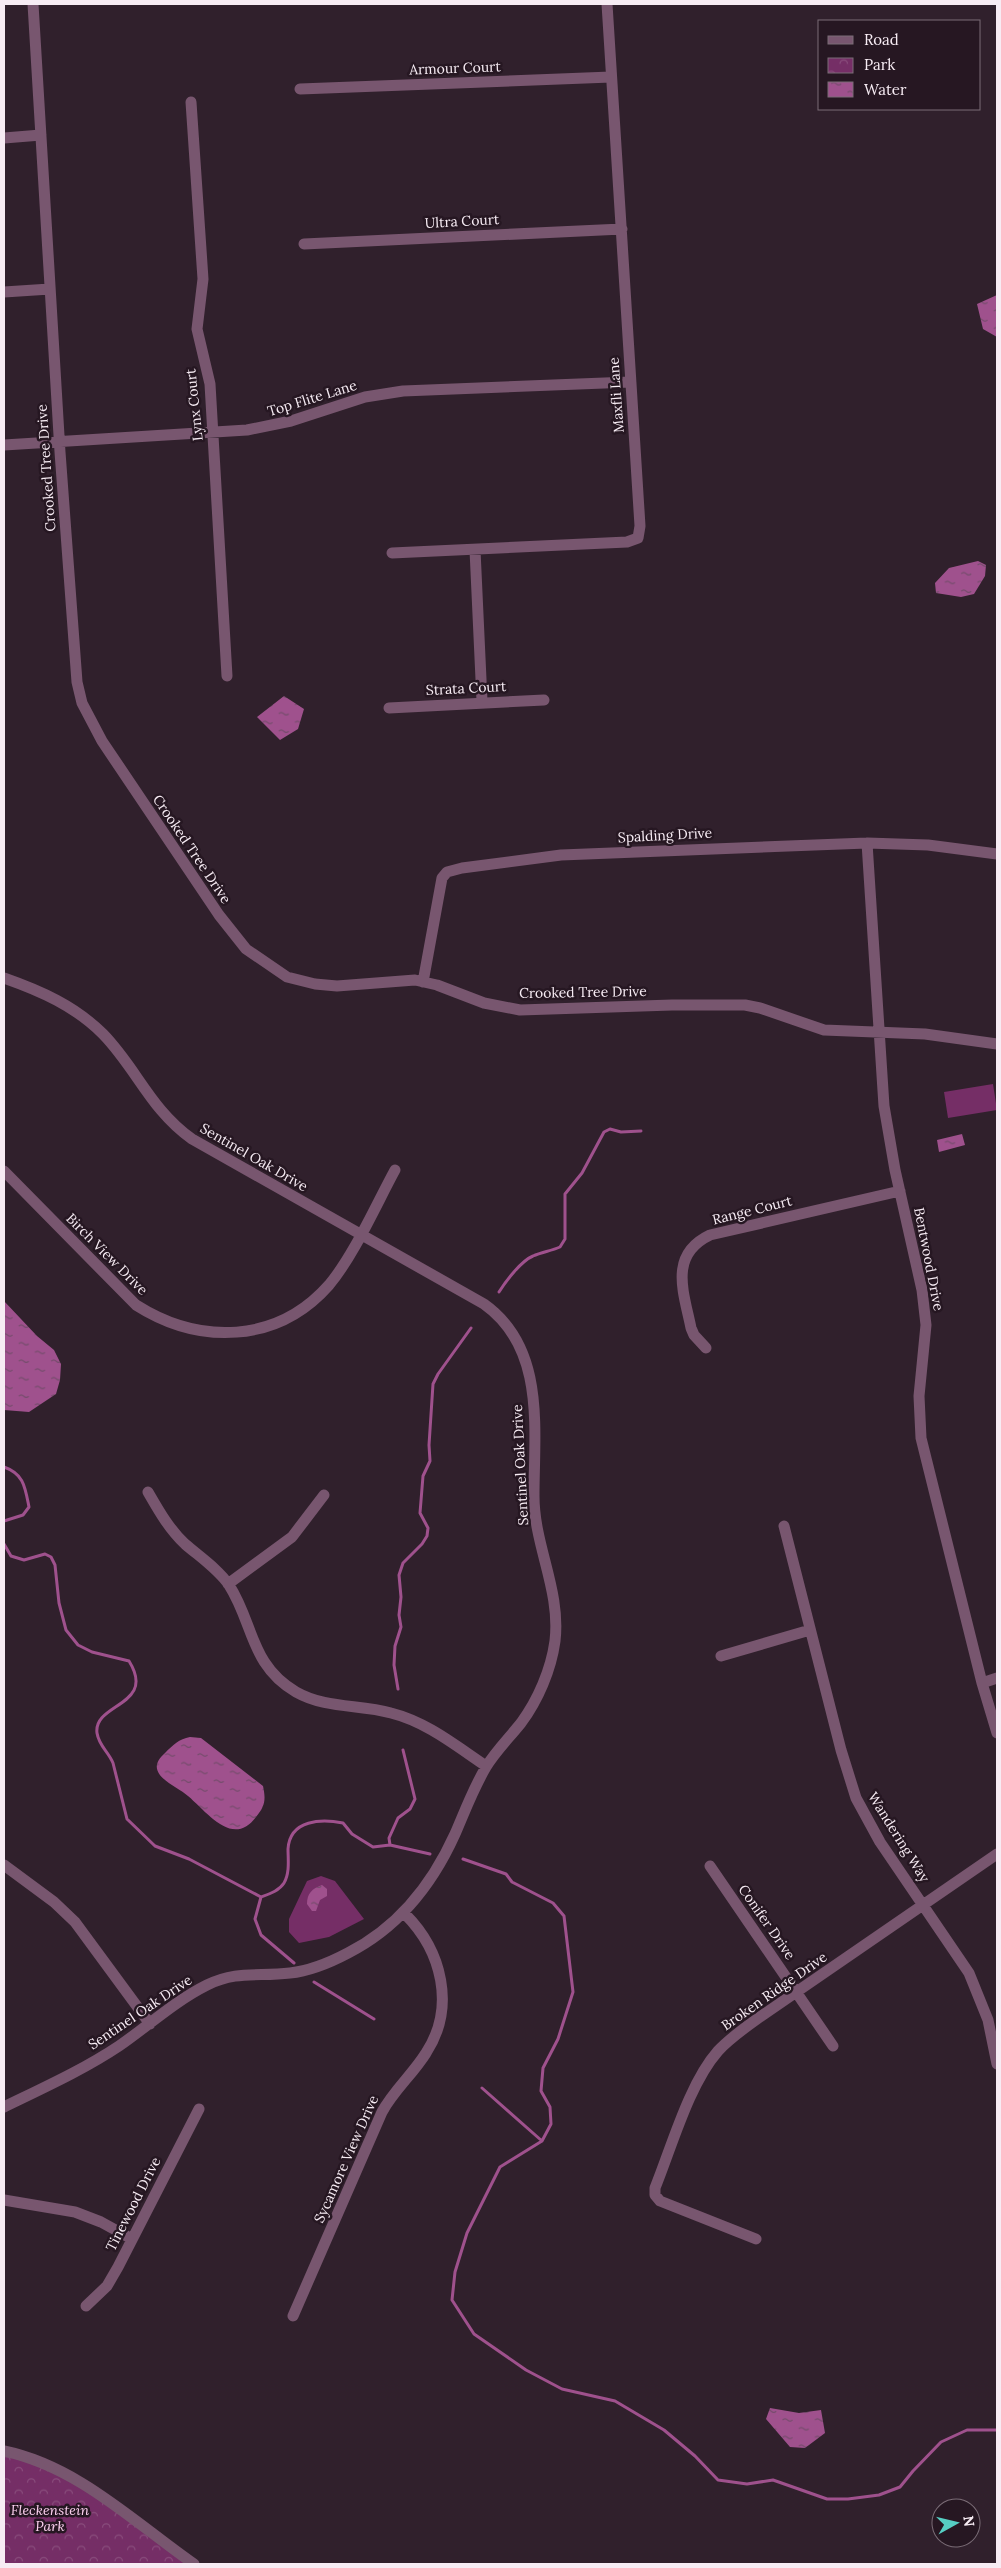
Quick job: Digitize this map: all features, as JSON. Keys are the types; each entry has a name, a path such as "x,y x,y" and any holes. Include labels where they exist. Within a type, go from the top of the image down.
{"street":[{"name":"Crooked Tree Drive","path":"33,4 74,661 82,703 102,741 207,898 231,932 246,949 287,977 315,984 336,986 394,980 423,982 484,1003 520,1010 731,1004 760,1008 824,1030 925,1034 997,1044"},
{"name":"Maxfli Lane","path":"392,553 627,542 638,538 640,526 607,4"},
{"name":"Armour Court","path":"300,89 611,76"},
{"name":"Lynx Court","path":"191,102 203,279 196,329 208,373 228,676"},
{"path":"4,138 41,136"},
{"name":"Ultra Court","path":"304,244 622,229"},
{"path":"4,292 50,289"},
{"name":"Top Flite Lane","path":"4,445 269,427 365,397 403,391 630,382"},
{"path":"475,550 482,701"},
{"name":"Strata Court","path":"389,708 482,701 544,700"},
{"name":"Spalding Drive","path":"423,982 438,892 442,878 447,872 532,857 867,843 928,845 997,854"},
{"name":"Bentwood Drive","path":"867,843 884,1106 900,1191 922,1290 926,1325 919,1396 920,1438 982,1683 997,1733"},
{"name":"Sentinel Oak Drive","path":"4,978 48,995 76,1011 94,1026 115,1048 152,1102 166,1118 192,1139 484,1304 498,1314 516,1336 529,1370 536,1459 535,1510 554,1596 555,1642 546,1678 534,1704 486,1766 430,1882 404,1914 374,1938 336,1958 291,1973 251,1973 228,1976 194,1992 94,2061 4,2106"},
{"name":"Birch View Drive","path":"4,1170 136,1305 165,1322 196,1331 225,1333 247,1331 286,1318 307,1304 328,1286 360,1234 395,1170"},
{"name":"Range Court","path":"706,1348 694,1335 691,1328 681,1277 687,1255 696,1243 710,1235 900,1191"},
{"path":"148,1492 173,1532 228,1584 238,1602 261,1658 280,1681 295,1692 324,1703 376,1710 409,1719 437,1733 486,1766"},
{"path":"228,1584 292,1537 324,1495"},
{"name":"Wandering Way","path":"784,1526 841,1750 856,1798 880,1842 958,1955 977,1991 988,2020 997,2064"},
{"path":"721,1656 810,1630"},
{"path":"982,1683 997,1678"},
{"name":"Broken Ridge Drive","path":"756,2239 660,2201 655,2195 655,2188 695,2087 705,2068 733,2036 997,1854"},
{"path":"4,1865 47,1896 75,1922 150,2024"},
{"name":"Conifer Drive","path":"710,1866 798,1991 833,2046"},
{"name":"Sycamore View Drive","path":"292,2316 382,2112 396,2090 426,2054 439,2022 442,1993 437,1963 425,1938 404,1914"},
{"name":"Tinewood Drive","path":"86,2306 107,2286 199,2109"},
{"path":"4,2200 74,2212 101,2222 132,2239"},
{"path":"4,2451 30,2457 69,2475 194,2564"}],"green space":[{"path":"993,1084 997,1110 948,1118 944,1092"},
{"path":"321,1876 335,1881 364,1919 329,1937 299,1943 289,1932 289,1919 307,1881"},
{"name":"Fleckenstein Park","path":"4,2451 50,2465 194,2564 4,2564"}],"water":[{"path":"997,295 997,337 983,329 977,304"},
{"path":"978,561 986,565 985,576 974,594 961,597 936,593 935,583 949,568"},
{"path":"284,696 304,709 298,729 280,740 257,717"},
{"path":"962,1134 965,1145 939,1152 937,1140"},
{"path":"4,1301 37,1336 54,1350 61,1364 60,1380 56,1394 29,1412 4,1410"},
{"path":"190,1737 201,1738 263,1786 263,1806 247,1826 238,1829 221,1825 159,1773 157,1767 159,1760 165,1753 179,1741"},
{"path":"322,1885 327,1889 327,1896 320,1900 316,1911 312,1911 307,1904 309,1894"},
{"path":"770,2408 799,2413 821,2410 825,2433 805,2448 790,2447 766,2419"}],"waterway":[{"path":"499,1292 514,1272 528,1259 560,1247 565,1239 565,1194 582,1173 604,1132 610,1129 621,1132 641,1131"},
{"path":"398,1689 394,1665 395,1646 401,1627 399,1615 401,1597 399,1575 403,1563 422,1544 427,1536 428,1528 420,1513 423,1476 430,1461 429,1445 433,1384 471,1328"},
{"path":"4,1467 20,1477 25,1487 29,1507 23,1515 4,1521"},
{"path":"4,1544 11,1556 24,1560 45,1554 51,1557 55,1565 59,1603 66,1630 78,1645 92,1652 129,1661 136,1676 135,1687 130,1696 104,1715 98,1723 97,1733 113,1763 127,1819 155,1846 189,1859 261,1897 277,1890 284,1883 288,1870 290,1839 294,1832 308,1823 326,1821 343,1823 352,1834 373,1847 390,1845 430,1854"},
{"path":"390,1845 389,1838 398,1818 410,1809 415,1799 403,1750"},
{"path":"463,1859 506,1874 512,1882 553,1903 564,1916 573,1992 558,2039 543,2068 541,2091 550,2107 551,2124 542,2141 500,2167 467,2233 455,2272 452,2300 474,2334 526,2370 562,2389 615,2401 664,2430 695,2456 718,2480 747,2484 773,2480 827,2499 848,2499 879,2495 900,2487 941,2442 967,2430 997,2430"},
{"path":"261,1897 255,1919 261,1935 294,1963"},
{"path":"314,1982 374,2019"},
{"path":"482,2088 542,2141"}]}
